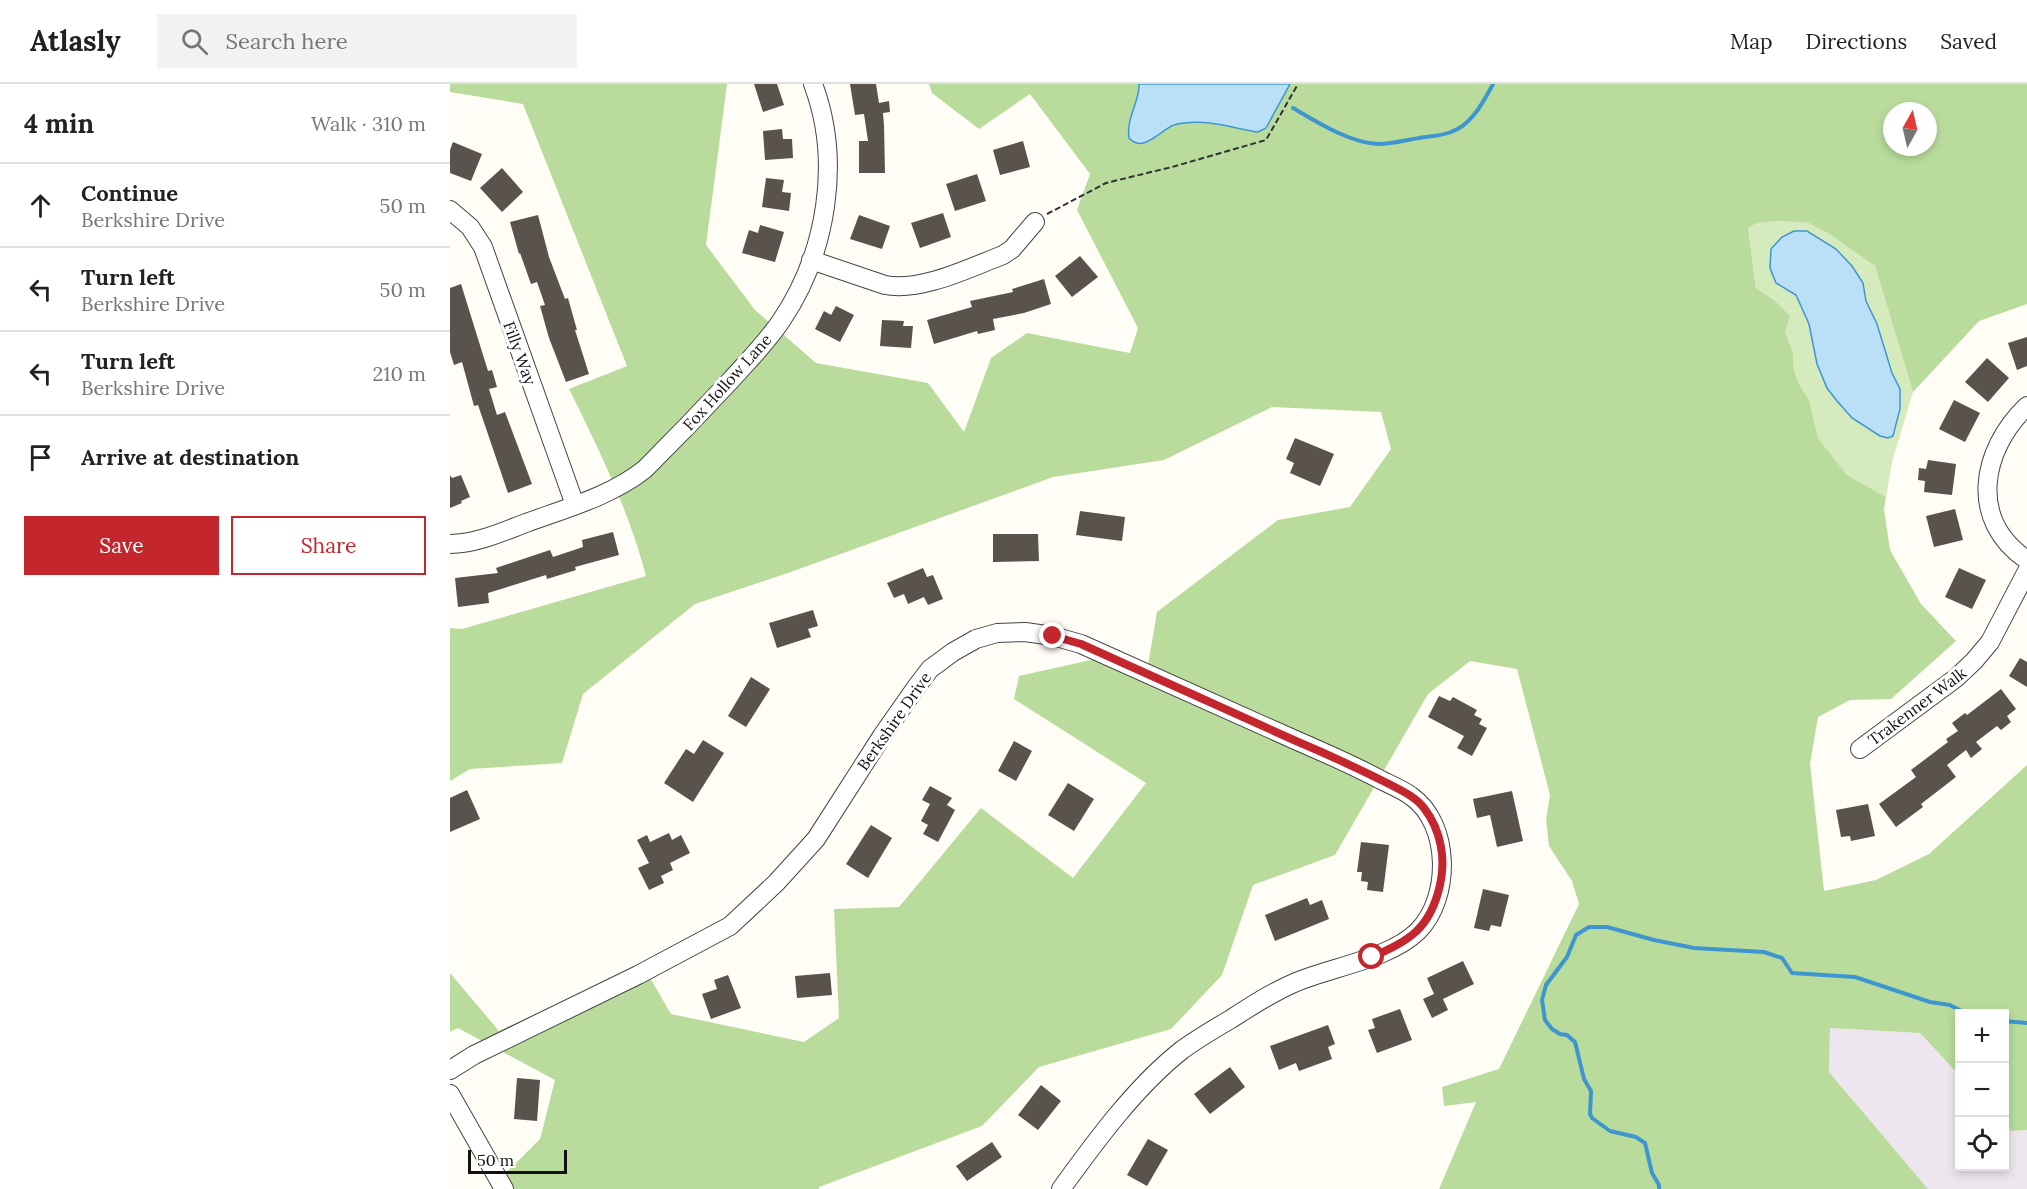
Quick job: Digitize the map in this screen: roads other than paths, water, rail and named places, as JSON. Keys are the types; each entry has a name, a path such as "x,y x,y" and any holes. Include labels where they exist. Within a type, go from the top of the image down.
{"street":[{"name":"Fox Hollow Lane","path":"450,544 478,540 575,506 633,479 697,416 780,323 793,302 811,260 825,207 828,172 823,122 813,84"},
{"name":"Filly Way","path":"450,210 470,227 483,248 575,506"},
{"path":"811,260 885,285 912,286 1003,255 1012,249 1035,222"},
{"path":"2027,406 2018,415 1994,454 1987,494 1988,508 2003,539 2015,552 2027,560"},
{"name":"Trakenner Walk","path":"1860,749 1974,662 1990,642 2027,571"},
{"name":"Berkshire Drive","path":"450,1070 474,1055 619,984 730,926 776,883 816,839 882,736 930,669 976,639 997,633 1025,632 1053,636 1081,644 1356,767 1412,796 1424,808 1437,832 1443,872 1437,899 1427,919 1418,931 1400,944 1372,957 1329,969 1293,983 1260,1000 1181,1051 1115,1118 1061,1189"},
{"path":"450,1094 504,1189"}],"water":[{"path":"1139,84 1290,84 1266,128 1258,132 1216,124 1184,123 1174,125 1152,139 1140,143 1129,138 1131,116"},
{"path":"1794,231 1807,231 1836,249 1852,266 1863,283 1866,301 1877,324 1892,373 1900,389 1900,409 1893,436 1888,438 1880,436 1852,418 1827,388 1817,364 1809,324 1796,295 1776,283 1770,268 1771,249 1782,237"}],"waterway":[{"path":"1293,108 1345,136 1367,143 1388,143 1443,134 1458,129 1476,112 1493,84"},
{"path":"1659,1189 1652,1173 1645,1143 1636,1137 1610,1131 1592,1118 1590,1114 1591,1091 1584,1079 1575,1042 1567,1035 1552,1029 1545,1020 1542,1000 1546,985 1567,957 1576,935 1589,927 1607,927 1694,948 1764,952 1782,958 1792,973 1855,977 1958,1009"},
{"path":"2009,1021 2027,1023"}]}
